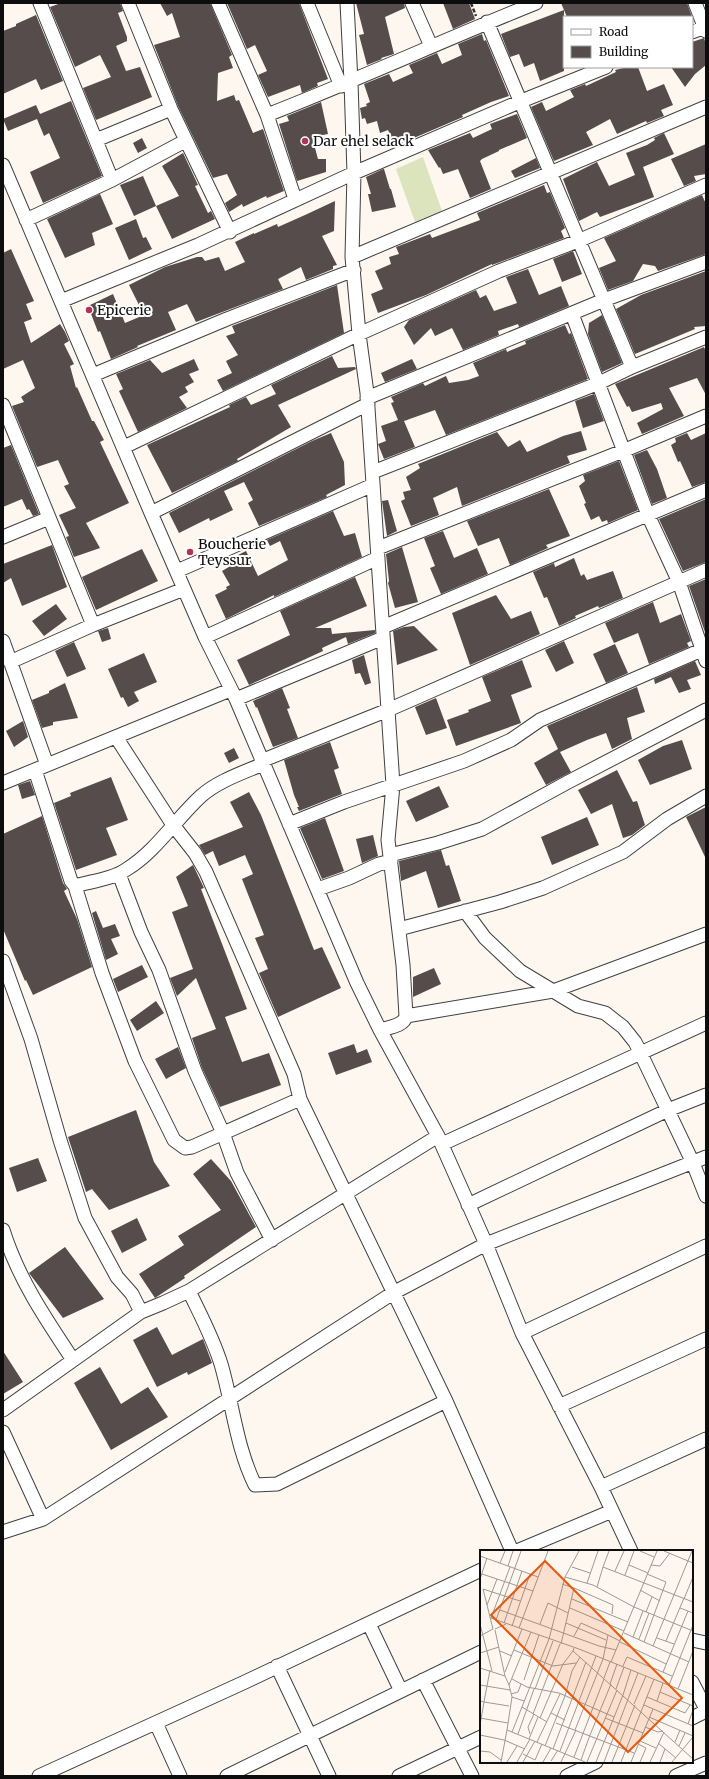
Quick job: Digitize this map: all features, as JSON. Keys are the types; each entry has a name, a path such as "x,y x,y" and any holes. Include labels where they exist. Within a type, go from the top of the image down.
{"street":[{"path":"40,3 112,180"},
{"path":"128,3 185,141 230,232"},
{"path":"218,3 267,115 295,200"},
{"path":"307,3 346,84"},
{"path":"347,3 346,84 354,173 352,256 359,334 368,401 393,785 388,840 399,929 406,1016 405,1020 401,1024 380,1030"},
{"path":"412,3 431,46"},
{"path":"267,115 346,84 487,22 536,3"},
{"path":"693,32 706,28 695,3"},
{"path":"487,22 519,102 632,367"},
{"path":"61,301 230,232 354,173 519,102 604,68"},
{"path":"352,256 706,108"},
{"path":"96,140 171,109"},
{"path":"26,220 112,180 185,141"},
{"path":"4,169 151,513 205,637 233,694 318,889 357,983 380,1030 440,1140 486,1244 522,1334 601,1487 631,1550"},
{"path":"124,447 359,334 499,271 578,240 706,185"},
{"path":"151,513 368,401 604,300 706,262"},
{"path":"93,375 227,319 354,270"},
{"path":"289,824 393,785 464,761 511,740 540,720 705,653 679,582 648,514 623,451 599,383 572,314"},
{"path":"177,571 373,479 599,383 632,367 706,337"},
{"path":"3,405 93,625"},
{"path":"205,637 378,553 706,416"},
{"path":"3,783 116,737 233,694 383,632 648,514 706,490"},
{"path":"3,537 49,518"},
{"path":"75,886 120,874 128,869 151,849 202,795 222,782 262,762 388,710 706,570"},
{"path":"10,662 93,625 184,589"},
{"path":"3,641 47,765"},
{"path":"318,889 349,878 390,858 482,829 706,710"},
{"path":"116,737 173,825 195,853 206,872 294,1074 300,1099 446,1401 512,1550"},
{"path":"34,770 71,881 75,886 102,973 135,1061 174,1140 185,1148 192,1147 300,1099"},
{"path":"399,929 543,888 623,852 667,820 706,796"},
{"path":"120,874 141,932 159,970 195,1071 223,1133 237,1173 272,1240"},
{"path":"465,911 485,938 520,971 578,1006 605,1013 623,1027 635,1042 640,1052 693,1163 706,1196"},
{"path":"406,1016 553,991 706,934"},
{"path":"3,961 31,1039 60,1140 85,1218 117,1277 132,1294 141,1312"},
{"path":"3,1410 141,1312 189,1291 345,1193 440,1140 706,1023"},
{"path":"468,1205 668,1110 706,1095"},
{"path":"3,1532 43,1519 393,1294 486,1244 706,1157"},
{"path":"3,1230 25,1284 42,1314 73,1360"},
{"path":"522,1334 706,1246"},
{"path":"189,1291 212,1340 220,1363 245,1464 254,1485 277,1484 446,1401"},
{"path":"559,1406 706,1339"},
{"path":"3,1432 43,1519"},
{"path":"601,1487 706,1439"},
{"path":"518,1550 612,1511"},
{"path":"39,1776 369,1624 480,1570"},
{"path":"369,1624 401,1691"},
{"path":"693,1640 706,1643"},
{"path":"227,1776 480,1652"},
{"path":"276,1666 329,1776"},
{"path":"423,1680 472,1776"},
{"path":"693,1684 706,1710 693,1717"},
{"path":"156,1723 180,1776"},
{"path":"399,1776 480,1737"},
{"path":"567,1776 594,1763"},
{"path":"676,1776 706,1763"}],"green space":[{"path":"423,157 442,211 415,222 396,169"}],"building":[{"path":"61,3 120,3 123,11 118,13 127,37 127,41 116,46 126,71 140,67 152,97 96,120 83,88 111,77 100,55 75,67 50,7"},
{"path":"160,3 210,3 232,55 229,57 233,68 218,73 217,101 234,95 236,101 239,100 253,133 263,129 284,191 267,198 266,196 243,207 242,204 229,212 225,203 237,195 227,174 213,178 178,106 154,45 180,37 172,13 167,16"},
{"path":"227,3 299,3 328,79 317,83 318,86 302,93 300,85 268,97 258,75 267,71 255,45 247,49"},
{"path":"356,3 404,3 405,8 385,17 394,54 381,58 382,59 367,65 359,35 364,34"},
{"path":"443,3 469,3 475,19 453,29"},
{"path":"561,3 687,3 692,16 567,16"},
{"path":"564,10 564,71 540,81 534,63 524,67 519,54 510,57 501,34"},
{"path":"36,15 63,81 41,90 36,79 3,94 3,31"},
{"path":"482,34 484,41 486,40 509,96 491,102 462,115 463,117 395,146 388,130 380,133 377,121 367,124 365,118 362,119 360,108 367,106 366,104 370,102 364,84 389,74 393,82 413,73 409,65 437,53 442,64 462,55 458,44"},
{"path":"704,38 706,44 706,65 695,74 685,87 672,68 693,68 693,42"},
{"path":"624,68 638,68 647,91 664,84 673,105 661,110 664,116 647,123 646,121 617,134 610,119 586,132 593,145 554,161 531,107 542,102 546,111 574,97 570,90 585,84 586,86 616,72 615,70"},
{"path":"71,101 102,176 43,203 30,172 60,158 49,133 44,136 37,119 8,131 3,119 36,105 40,114"},
{"path":"321,102 328,134 312,137 318,159 326,159 326,172 297,181 279,124 289,121 287,116"},
{"path":"517,114 527,138 499,150 480,161 491,189 470,198 458,169 443,174 428,150 470,133 473,138 492,129 490,124"},
{"path":"664,133 674,154 643,167 654,197 600,217 597,212 579,221 563,179 597,162 609,186 635,175 626,153 647,145 655,140 654,138"},
{"path":"142,138 147,148 138,153 133,143"},
{"path":"706,144 706,174 694,176 696,181 684,186 671,159"},
{"path":"183,153 198,185 195,186 208,213 211,211 215,219 172,239 156,206 179,196 162,166"},
{"path":"536,158 540,168 515,178 511,171"},
{"path":"383,169 396,207 372,212 368,194 371,194 366,177"},
{"path":"143,176 156,206 134,216 120,185"},
{"path":"544,185 547,193 550,192 565,228 561,231 564,238 492,264 426,295 378,313 371,294 383,289 375,271 391,264 389,257 399,254 396,247 430,234 432,238 480,220 477,213"},
{"path":"100,194 113,224 92,233 95,245 65,258 47,219"},
{"path":"702,195 706,204 706,254 658,271 655,266 643,264 633,281 608,290 599,268 616,261 604,238"},
{"path":"335,201 334,231 322,236 337,265 333,266 333,269 306,280 301,267 278,279 283,289 196,322 187,304 168,312 176,330 137,346 138,347 111,359 88,306 113,294 125,323 144,315 129,285 165,267 197,257 202,257 205,261 219,257 225,271 245,262 235,242 277,224 278,227"},
{"path":"136,219 143,238 146,237 152,249 129,260 115,228"},
{"path":"11,249 34,301 26,304 32,319 24,322 31,343 60,324 65,332 69,341 64,344 74,364 70,366 76,388 77,387 92,421 94,421 104,440 100,442 129,503 86,523 100,548 74,557 66,537 69,536 59,515 76,508 64,486 69,484 58,460 37,467 12,406 24,402 21,397 35,388 23,360 3,369 3,253"},
{"path":"573,251 582,274 562,282 553,259"},
{"path":"528,269 539,295 561,286 569,306 519,327 518,324 498,331 499,335 463,350 452,328 435,336 431,328 414,345 404,327 409,320 476,290 480,298 486,295 494,311 517,303 506,277"},
{"path":"706,271 706,326 694,327 695,329 635,354 616,309 641,295"},
{"path":"337,285 344,333 223,391 217,380 232,373 226,361 238,355 226,336 235,333 232,326"},
{"path":"602,315 622,363 602,372 588,334 589,323"},
{"path":"565,325 569,334 571,333 588,379 446,435 435,410 404,421 415,447 384,459 378,444 386,441 381,426 398,420 391,403 394,402 391,397 423,383 425,386 446,376 449,383 468,380 479,376 473,363 506,349 507,352 526,344 525,341"},
{"path":"704,347 706,352 706,395 697,378 669,388 684,416 642,434 637,423 663,409 661,403 632,412 629,406 627,407 615,384"},
{"path":"332,356 338,368 355,367 356,369 278,405 291,427 237,459 238,461 172,493 147,445 230,407 229,405 246,397 251,405 276,394 271,385"},
{"path":"194,359 199,370 189,374 194,382 185,387 188,392 179,397 187,408 138,432 119,391 123,389 116,374 150,360 162,373"},
{"path":"412,359 417,369 385,382 381,373"},
{"path":"594,394 604,421 583,428 575,401"},
{"path":"581,431 587,450 567,456 570,463 462,506 457,487 433,498 439,515 411,526 401,501 405,499 403,492 411,490 406,477 420,468 418,464 497,432 508,447 520,440 527,452 563,436"},
{"path":"331,433 344,462 345,485 326,495 327,497 259,526 248,503 253,500 244,482 224,491 233,510 210,521 209,518 179,533 169,513 312,441"},
{"path":"687,433 691,440 706,433 706,482 692,487 680,461 678,462 671,445 676,442 675,438"},
{"path":"11,445 39,514 33,516 29,509 27,510 22,499 3,507 3,448"},
{"path":"647,450 657,469 667,498 652,504 634,455"},
{"path":"619,461 638,510 608,523 607,520 602,522 599,516 591,520 584,504 586,503 579,486 585,481 583,475"},
{"path":"549,489 570,536 546,545 548,548 510,565 499,538 478,546 467,521"},
{"path":"706,499 706,562 683,571 659,519"},
{"path":"388,500 397,531 387,536 382,501"},
{"path":"333,511 344,536 355,533 362,557 274,597 274,595 226,619 215,595 227,589 226,587 230,585 222,571 239,561 236,556 246,551 258,576 288,560 280,541 270,546 267,540"},
{"path":"443,531 454,558 477,548 488,574 441,594 430,568 435,566 424,538"},
{"path":"52,545 67,587 22,606 11,578 3,583 3,564"},
{"path":"402,547 418,602 395,608 388,583 386,554"},
{"path":"142,549 158,581 96,610 82,577"},
{"path":"574,558 581,576 584,574 587,580 613,571 623,598 599,608 598,606 575,616 576,618 559,626 547,597 544,598 533,572 554,563 555,567"},
{"path":"355,577 367,606 315,628 331,628 332,634 375,630 375,633 348,644 346,637 322,648 323,651 249,685 237,660 290,635 280,611"},
{"path":"706,579 706,635 689,586"},
{"path":"496,595 511,619 531,611 540,634 470,665 452,613"},
{"path":"653,602 660,623 681,614 691,641 687,643 689,647 649,664 638,633 614,643 605,623"},
{"path":"56,604 67,619 44,636 32,621"},
{"path":"414,626 438,650 397,665 393,631 404,627"},
{"path":"108,628 111,639 102,642 98,631"},
{"path":"564,641 574,663 556,672 545,650"},
{"path":"74,642 86,669 67,677 55,651"},
{"path":"615,644 628,673 606,683 593,654"},
{"path":"144,653 157,682 134,692 139,701 128,707 123,697 121,698 108,669"},
{"path":"364,655 371,683 365,685 360,673 355,674 352,660"},
{"path":"522,660 532,687 511,695 521,723 456,746 447,720 469,712 468,710 491,701 482,677"},
{"path":"695,661 701,675 687,680 691,689 679,693 671,677 655,684 654,679"},
{"path":"65,683 78,718 53,722 53,725 42,728 32,700 49,693 49,691"},
{"path":"637,687 645,712 627,718 632,739 612,749 606,733 560,752 571,772 546,785 534,763 558,749 547,726"},
{"path":"282,688 290,708 287,709 298,738 273,747 257,707 256,708 253,701"},
{"path":"436,698 447,728 426,735 415,707"},
{"path":"23,721 28,737 14,747 6,731"},
{"path":"682,740 692,769 650,785 638,760 663,746"},
{"path":"330,742 339,768 334,770 342,794 299,811 284,760"},
{"path":"234,748 239,758 229,763 224,753"},
{"path":"617,770 633,802 637,801 645,825 632,835 623,838 612,804 591,814 578,790"},
{"path":"111,777 128,820 106,828 117,855 76,870 54,803 71,796 70,793"},
{"path":"30,781 35,795 22,799 18,785"},
{"path":"439,786 449,807 416,822 406,801"},
{"path":"249,792 261,815 314,950 322,947 341,988 278,1017 259,973 268,969 255,938 264,935 242,879 253,874 245,855 219,866 213,851 205,855 199,845 243,827 230,802"},
{"path":"706,807 706,859 686,817"},
{"path":"42,816 63,883 67,889 64,891 77,919 92,967 33,995 26,980 25,981 3,929 3,834"},
{"path":"587,817 599,845 552,865 541,837"},
{"path":"325,818 344,871 322,879 300,828"},
{"path":"373,835 378,856 362,863 356,839"},
{"path":"441,850 446,866 449,865 461,901 438,908 426,871 401,881 399,861"},
{"path":"193,865 204,888 201,889 247,1009 225,1017 242,1062 269,1053 281,1085 220,1107 202,1068 192,1038 216,1029 196,978 177,996 170,978 193,969 172,912 188,906 176,877"},
{"path":"96,911 103,928 115,924 120,936 111,939 118,954 106,960 92,913"},
{"path":"142,965 148,977 118,992 113,979"},
{"path":"434,968 441,984 413,997 413,977"},
{"path":"156,1001 164,1013 137,1031 130,1020"},
{"path":"354,1044 357,1053 367,1049 372,1062 336,1075 328,1053"},
{"path":"178,1047 186,1068 166,1079 155,1059"},
{"path":"136,1110 154,1162 170,1186 109,1210 92,1189 86,1192 68,1137"},
{"path":"38,1158 47,1181 17,1192 9,1168"},
{"path":"211,1159 231,1181 256,1227 184,1276 185,1278 155,1298 139,1274 184,1245 178,1236 221,1210 193,1174"},
{"path":"137,1218 147,1240 122,1253 111,1231"},
{"path":"65,1247 104,1299 63,1318 29,1273"},
{"path":"157,1327 172,1355 203,1339 212,1363 188,1375 187,1372 157,1387 133,1340"},
{"path":"3,1351 23,1382 3,1394"},
{"path":"100,1367 121,1404 148,1387 168,1417 111,1450 74,1383"}],"place":[{"name":"Dar ehel selack","path":"305,141"},
{"name":"Epicerie","path":"89,310"},
{"name":"Boucherie Teyssur","path":"190,552"}]}
